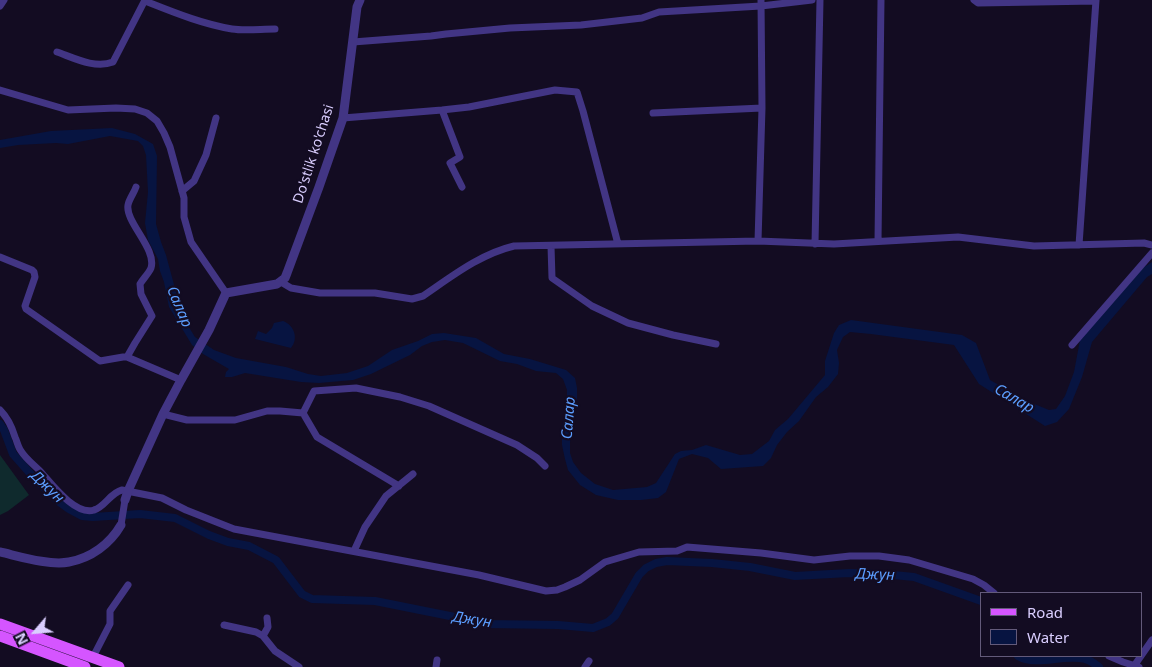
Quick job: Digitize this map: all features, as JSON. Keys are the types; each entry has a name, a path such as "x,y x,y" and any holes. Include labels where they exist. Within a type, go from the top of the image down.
{"main road":[{"path":"0,624 118,667"},
{"path":"0,636 85,667"}],"street":[{"path":"0,6 4,0"},
{"path":"57,52 90,63 108,64 113,62 145,0 204,22 233,29 275,29"},
{"name":"Do'stlik ko'chasi","path":"282,282 287,274 343,118 357,7 360,0"},
{"path":"353,42 510,28 581,25 642,18 658,12 812,0"},
{"path":"815,244 820,0"},
{"path":"878,241 881,0"},
{"path":"974,0 978,3 1096,1 1079,245"},
{"path":"758,241 762,108 761,3"},
{"path":"0,90 68,110 116,108 148,113 164,132 170,147 184,198 184,217 191,242 226,293"},
{"path":"343,118 469,107 555,90 577,92 618,244"},
{"path":"654,113 762,108"},
{"path":"442,110 460,157 450,163 462,187"},
{"path":"182,191 194,181 206,155 216,118"},
{"path":"127,357 152,316 141,294 140,284 151,269 150,254 129,214 128,206 136,187"},
{"path":"226,293 272,286 282,282 291,288 320,293 374,292 418,298 472,264 505,248 514,246 758,241 815,244 958,237 1034,246 1152,245"},
{"path":"551,246 552,278 592,306 628,323 716,344"},
{"path":"1072,344 1152,253"},
{"path":"0,257 34,272 35,277 25,306 26,309 100,361 127,357 181,380"},
{"path":"0,552 31,560 68,563 98,550 114,536 121,525 126,496 163,414 209,330 226,293"},
{"path":"303,413 314,391 356,388 400,397 429,406 517,444 546,466"},
{"path":"0,410 10,425 20,450 59,493 74,505 86,511 95,510 102,506 116,491 122,490 126,496"},
{"path":"163,414 187,420 235,420 267,411 303,413"},
{"path":"303,413 317,437 398,486"},
{"path":"354,551 365,527 386,496 413,474"},
{"path":"126,496 162,498 186,510 234,529 479,575 546,590 565,588 605,562 639,552 678,551 687,547 761,553 814,560 850,556 879,556 909,560 973,579 993,592"},
{"path":"93,657 110,624 110,611 128,585"},
{"path":"263,636 268,627 267,618"},
{"path":"224,625 256,632 263,636 275,651 298,667"},
{"path":"1111,657 1137,666 1152,640"}],"green space":[{"path":"0,455 29,495 0,515"}],"water":[{"name":"Салар","path":"112,128 135,134 153,144 157,156 156,224 185,321 195,337 214,350 236,358 286,367 321,376 347,373 368,366 392,350 432,334 444,333 476,338 504,354 530,359 566,370 575,378 577,388 577,402 570,443 570,453 573,462 581,473 595,484 613,490 647,487 656,483 675,454 681,451 692,450 706,445 740,455 752,454 769,441 775,430 788,419 825,375 825,361 834,333 839,325 851,320 962,335 976,343 990,380 1027,401 1049,410 1056,409 1065,396 1074,372 1080,340 1141,269 1152,262 1152,274 1147,277 1092,342 1082,377 1069,409 1057,422 1045,426 979,384 954,345 850,332 843,337 837,350 838,374 828,387 816,397 799,421 787,432 777,445 771,458 763,466 721,469 708,458 692,454 679,459 666,492 658,498 618,500 596,495 580,485 568,470 562,445 562,427 567,404 567,390 563,379 556,373 536,371 517,364 500,361 463,343 445,340 432,342 371,374 353,380 319,383 301,382 245,373 225,377 229,369 203,354 192,345 169,307 158,259 148,240 145,223 148,192 146,155 143,146 138,141 110,136 68,144 18,145 0,148 0,140 51,131"},
{"path":"283,321 294,332 295,340 291,348 255,339 258,331 266,334 274,323"}],"waterway":[{"name":"Джун","path":"0,424 13,454 36,480 69,509 82,516 93,517 140,514 175,518 209,535 228,542 249,546 276,560 302,594 312,599 375,601 485,624 558,625 593,628 608,622 615,616 639,575 646,568 656,563 667,561 750,567 795,576 849,573 914,577 980,601"},
{"name":"Джун","path":"1020,657 1034,660 1085,659 1099,667"}]}
